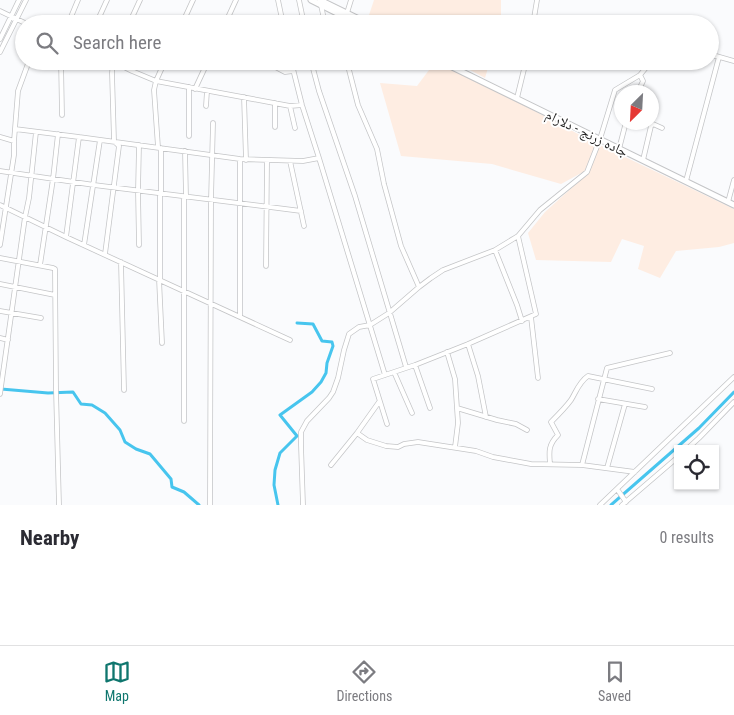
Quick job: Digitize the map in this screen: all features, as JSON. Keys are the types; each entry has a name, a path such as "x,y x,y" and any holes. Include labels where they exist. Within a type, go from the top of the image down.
{"highway":[{"path":"311,0 351,15"},
{"path":"320,3 342,15"},
{"name":"جاده زرنج - دلارام","path":"459,70 731,204"}],"street":[{"path":"0,39 19,0"},
{"path":"18,15 26,0"},
{"path":"72,15 78,0"},
{"path":"100,15 107,0"},
{"path":"133,15 140,0"},
{"path":"186,15 193,0"},
{"path":"229,15 236,0"},
{"path":"278,0 281,15"},
{"path":"300,0 302,15"},
{"path":"347,13 351,0"},
{"path":"534,15 537,0"},
{"path":"0,11 15,19"},
{"path":"0,52 15,21"},
{"path":"719,57 734,61"},
{"path":"0,244 14,156 18,91 26,70"},
{"path":"61,70 62,115"},
{"path":"105,254 119,146 114,142 112,70"},
{"path":"131,70 156,81 290,106 302,105"},
{"path":"161,70 154,90 159,148 162,343"},
{"path":"195,88 204,70"},
{"path":"282,70 286,72 293,71 385,375"},
{"path":"313,70 406,368"},
{"path":"349,70 358,105 378,149 384,184 401,246 419,287"},
{"path":"517,98 524,70"},
{"path":"303,505 301,432 333,392 349,334 359,328 370,325 389,313 419,287 443,270 495,250 518,236 540,210 587,172 600,139 615,90 640,75 644,70"},
{"path":"686,181 716,70"},
{"path":"640,75 643,81 641,85"},
{"path":"189,87 189,136"},
{"path":"206,106 207,91"},
{"path":"244,97 246,160"},
{"path":"275,103 275,127"},
{"path":"290,106 295,128"},
{"path":"210,505 211,200 214,123"},
{"path":"643,160 651,126 653,124 662,128"},
{"path":"15,129 246,160 304,162 319,158"},
{"path":"620,149 624,130"},
{"path":"1,388 29,198 36,132"},
{"path":"40,265 58,134"},
{"path":"0,137 14,141"},
{"path":"66,237 79,137"},
{"path":"84,245 100,140"},
{"path":"139,145 139,244"},
{"path":"184,421 185,151"},
{"path":"240,159 240,317"},
{"path":"266,266 267,161"},
{"path":"290,161 304,226"},
{"path":"0,172 301,211"},
{"path":"731,204 734,180"},
{"path":"0,205 290,340"},
{"path":"387,424 373,379 415,365 535,316 536,313 518,236"},
{"path":"495,250 522,321"},
{"path":"0,258 55,269 59,505"},
{"path":"121,262 124,390"},
{"path":"0,284 56,295"},
{"path":"0,312 41,318"},
{"path":"531,317 538,378"},
{"path":"0,338 8,340"},
{"path":"468,344 478,376 486,417"},
{"path":"447,352 455,379 458,423 455,447"},
{"path":"582,465 607,368 670,353"},
{"path":"415,365 430,408"},
{"path":"394,372 412,413"},
{"path":"550,464 549,451 552,441 558,435 550,422 572,399 583,380 588,376 652,389"},
{"path":"600,505 734,377"},
{"path":"598,398 645,408"},
{"path":"331,466 380,402"},
{"path":"691,445 734,402"},
{"path":"607,468 625,404"},
{"path":"456,408 516,424 527,430"},
{"path":"357,433 367,440 386,446 398,447 418,442 476,451 493,457 531,464 582,465 635,472"},
{"path":"617,490 624,503 674,460"}],"shaded area":[{"path":"374,0 501,0 501,15 369,15"},
{"path":"429,70 452,70 597,144 585,171 561,184 492,164 401,156 380,83 417,86"},
{"path":"470,70 487,70 485,78"},
{"path":"600,145 734,209 734,243 719,247 676,251 660,278 638,269 644,246 622,239 611,262 536,260 528,233 545,212 587,174"}],"waterway":[{"path":"278,505 274,485 275,470 280,453 297,436 280,415 312,392 321,382 326,373 327,363 333,346 332,342 322,341 313,324 297,323"},
{"path":"1,389 48,393 73,392 81,404 92,405 105,413 120,430 125,442 136,449 150,454 171,479 172,487 184,492 199,505"},
{"path":"611,505 699,428 734,392"}]}
